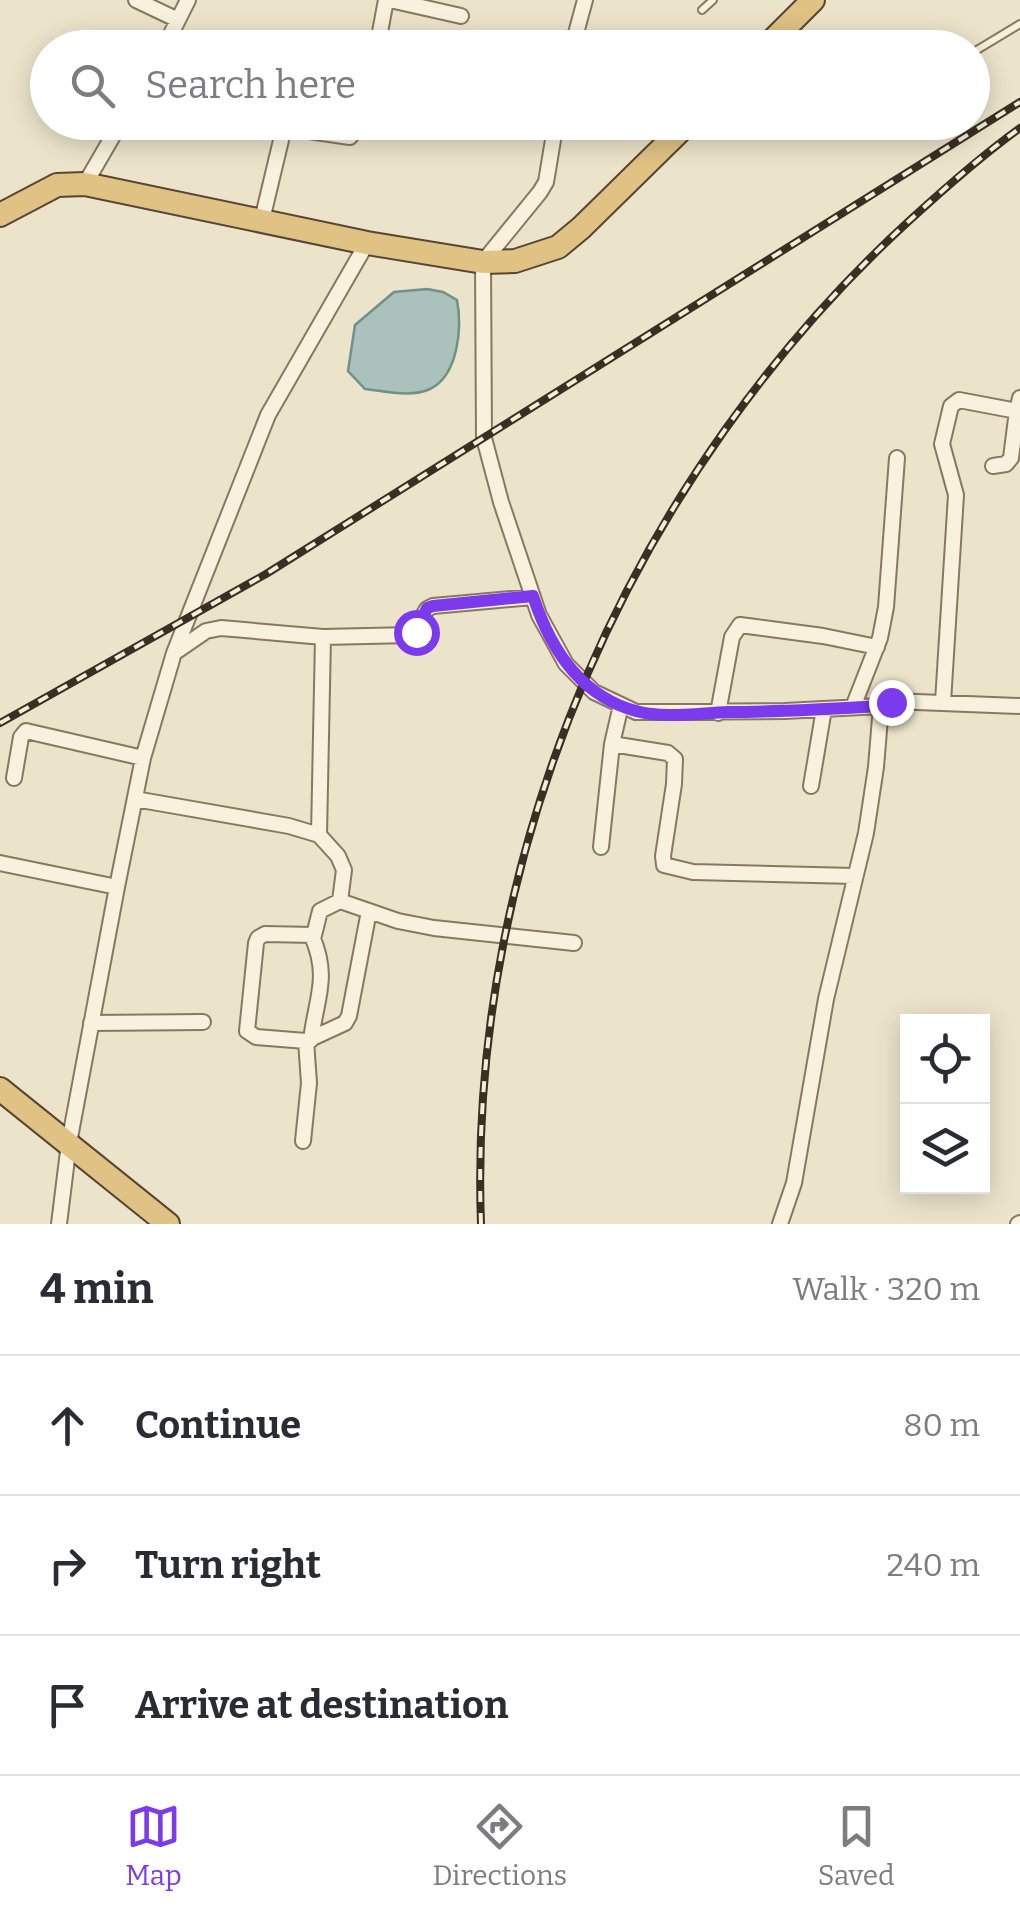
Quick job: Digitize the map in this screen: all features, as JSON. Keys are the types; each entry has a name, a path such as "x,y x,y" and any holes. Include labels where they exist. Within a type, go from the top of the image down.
{"highway":[{"path":"782,30 813,0"},
{"path":"5,205 57,185 84,184 367,243 483,262 515,261 558,247 671,140"},
{"path":"0,1089 168,1224"}],"street":[{"path":"136,0 178,20"},
{"path":"173,30 188,0"},
{"path":"381,30 388,0 461,16"},
{"path":"577,30 586,0"},
{"path":"84,184 110,140"},
{"path":"262,220 281,140"},
{"path":"553,140 546,182 483,262 485,445 539,616 566,664 594,692 636,712 824,709 891,702 1020,706"},
{"path":"59,1224 69,1143 117,887 144,758 174,653 268,415 367,243"},
{"path":"943,702 956,494 942,444 952,406 959,400 1019,405 1011,458 1006,464 993,466"},
{"path":"852,707 877,647 890,578 896,458"},
{"path":"174,653 206,631 221,628 323,636 412,635 427,608 433,606 533,596"},
{"path":"718,712 732,638 740,625 877,647"},
{"path":"319,835 323,636"},
{"path":"601,847 612,744 621,705"},
{"path":"780,1224 794,1183 826,999 856,876 876,767 881,706"},
{"path":"811,786 824,709"},
{"path":"14,778 26,731 144,758"},
{"path":"612,744 668,753 675,759 664,865 693,872 856,876"},
{"path":"135,799 276,823 319,835 338,856 344,870 340,901"},
{"path":"0,863 117,887"},
{"path":"304,1141 309,1041 322,979 322,960 312,936 320,910 340,901 398,921 434,928 574,943"},
{"path":"312,936 264,934 258,938 246,1025 250,1036 309,1041 345,1024 350,1016 370,911"},
{"path":"91,1023 203,1022"}],"lane":[{"path":"702,10 713,0"},
{"path":"990,43 1020,24"}],"water":[{"path":"427,289 457,300 458,336 447,373 423,392 365,389 348,371 355,325 394,292"}],"railway":[{"path":"990,121 1020,102"},
{"path":"481,1224 484,1083 503,944 538,808 587,676 649,549 725,430 812,320 910,220 1020,128"},
{"path":"0,723 266,574 959,140"}],"route":[{"path":"416,632 427,608 433,606 533,596 539,616 579,680 594,692 636,712 784,712 881,706 891,702"}]}
